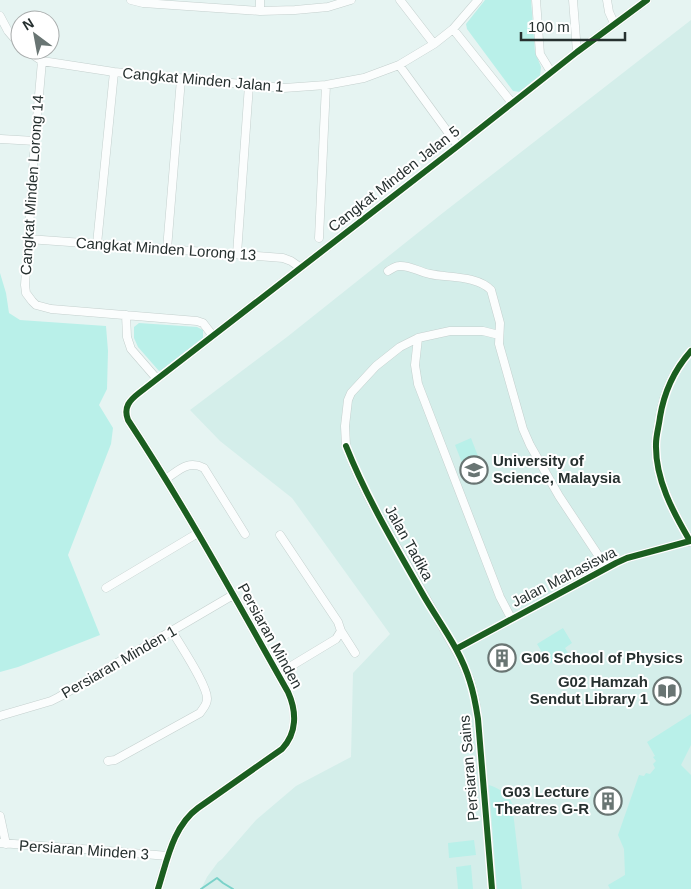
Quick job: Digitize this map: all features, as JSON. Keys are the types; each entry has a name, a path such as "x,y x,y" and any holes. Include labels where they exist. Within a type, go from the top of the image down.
{"street":[{"path":"131,0 143,3 260,11 328,7 350,0"},
{"path":"260,0 260,11"},
{"path":"400,0 434,44"},
{"name":"Cangkat Minden Jalan 1","path":"42,61 114,72 284,88 326,85 364,78 400,65 434,44 453,29 478,0"},
{"path":"536,0 539,49 542,59 551,72"},
{"path":"573,0 577,52"},
{"path":"607,0 609,12 614,23"},
{"name":"Cangkat Minden Jalan 5","path":"157,379 614,23 647,0"},
{"path":"0,16 10,33"},
{"path":"453,29 512,103"},
{"name":"Cangkat Minden Lorong 14","path":"42,61 28,239 26,293 36,305 51,309 197,321 203,324 213,336"},
{"path":"400,65 458,146"},
{"path":"97,244 114,72"},
{"path":"167,249 181,79"},
{"path":"237,254 249,85"},
{"path":"319,238 326,85"},
{"path":"1,139 35,141"},
{"name":"Cangkat Minden Lorong 13","path":"28,239 283,258 301,268"},
{"path":"388,271 400,266 414,268 430,274 473,281 487,286 491,290 500,323 499,344 522,429 559,496 606,567"},
{"path":"126,315 127,337 131,349 157,379"},
{"name":"Jalan Tadika","path":"456,648 356,473 346,446 345,426 348,400 351,393 387,356 400,346 418,338 450,331 468,330 499,335"},
{"path":"418,338 415,365 418,384 500,597 511,618"},
{"path":"691,352 683,360 666,390 656,442 656,456 661,478 675,514 691,542"},
{"name":"Persiaran Minden","path":"157,379 130,401 126,407 128,420 166,479 250,624 291,699 294,715 293,730 287,744 273,756 193,811 185,820 168,856 158,889"},
{"path":"166,479 188,465 195,464 204,468 245,534"},
{"path":"106,588 198,533"},
{"path":"280,535 338,622 341,631 355,653"},
{"name":"Jalan Mahasiswa","path":"456,648 606,567 628,558 691,542"},
{"name":"Persiaran Minden 1","path":"0,716 51,702 232,595"},
{"path":"108,761 115,760 192,717 200,712 207,702 206,690 172,631"},
{"path":"278,674 336,639 341,631"},
{"name":"Persiaran Sains","path":"456,648 470,680 475,700 492,889"},
{"path":"0,816 3,844"},
{"name":"Persiaran Minden 3","path":"3,844 168,856"}],"shaded area":[{"path":"485,0 531,0 535,52 541,67 540,76 520,92 513,91 467,29 466,24"},
{"name":"University of Science, Malaysia","path":"691,20 691,889 201,889 218,862 256,820 296,786 351,757 353,673 390,634 292,498 220,441 190,410 287,337"},
{"path":"0,273 9,313 20,320 106,326 108,351 107,389 99,405 113,428 111,444 68,555 100,635 18,667 0,672"},
{"path":"139,323 197,327 203,330 203,338 159,371 138,347 134,338 134,327"},
{"path":"471,438 481,464 465,470 455,445"},
{"path":"563,628 572,643 565,648 568,653 549,664 537,644"},
{"path":"691,714 691,745 681,765 691,775 691,889 610,889 608,885 625,875 624,849 618,835 639,775 650,774 655,768 653,764 656,761 653,757 655,756 647,742"},
{"path":"489,785 502,791 512,803 522,889 497,889"},
{"path":"474,840 476,855 449,858 448,843"},
{"path":"471,865 473,889 458,889 456,867"}],"waterway":[{"path":"201,889 217,878 233,889"}],"cycle path":[{"path":"158,889 172,845 182,824 198,808 282,749 291,736 294,715 288,692 190,520 128,420 126,411 128,404 139,393 577,52 647,0"},
{"path":"456,649 616,563 627,558 690,541 666,495 658,470 656,444 667,391 675,374 691,351"},
{"path":"346,446 373,504 425,598 456,649 470,682 478,719 492,889"}],"place":[{"name":"University of Science, Malaysia","path":"474,470"},
{"name":"G06 School of Physics","path":"502,658"},
{"name":"G02 Hamzah Sendut Library 1","path":"667,691"},
{"name":"G03 Lecture Theatres G-R","path":"608,801"}]}
